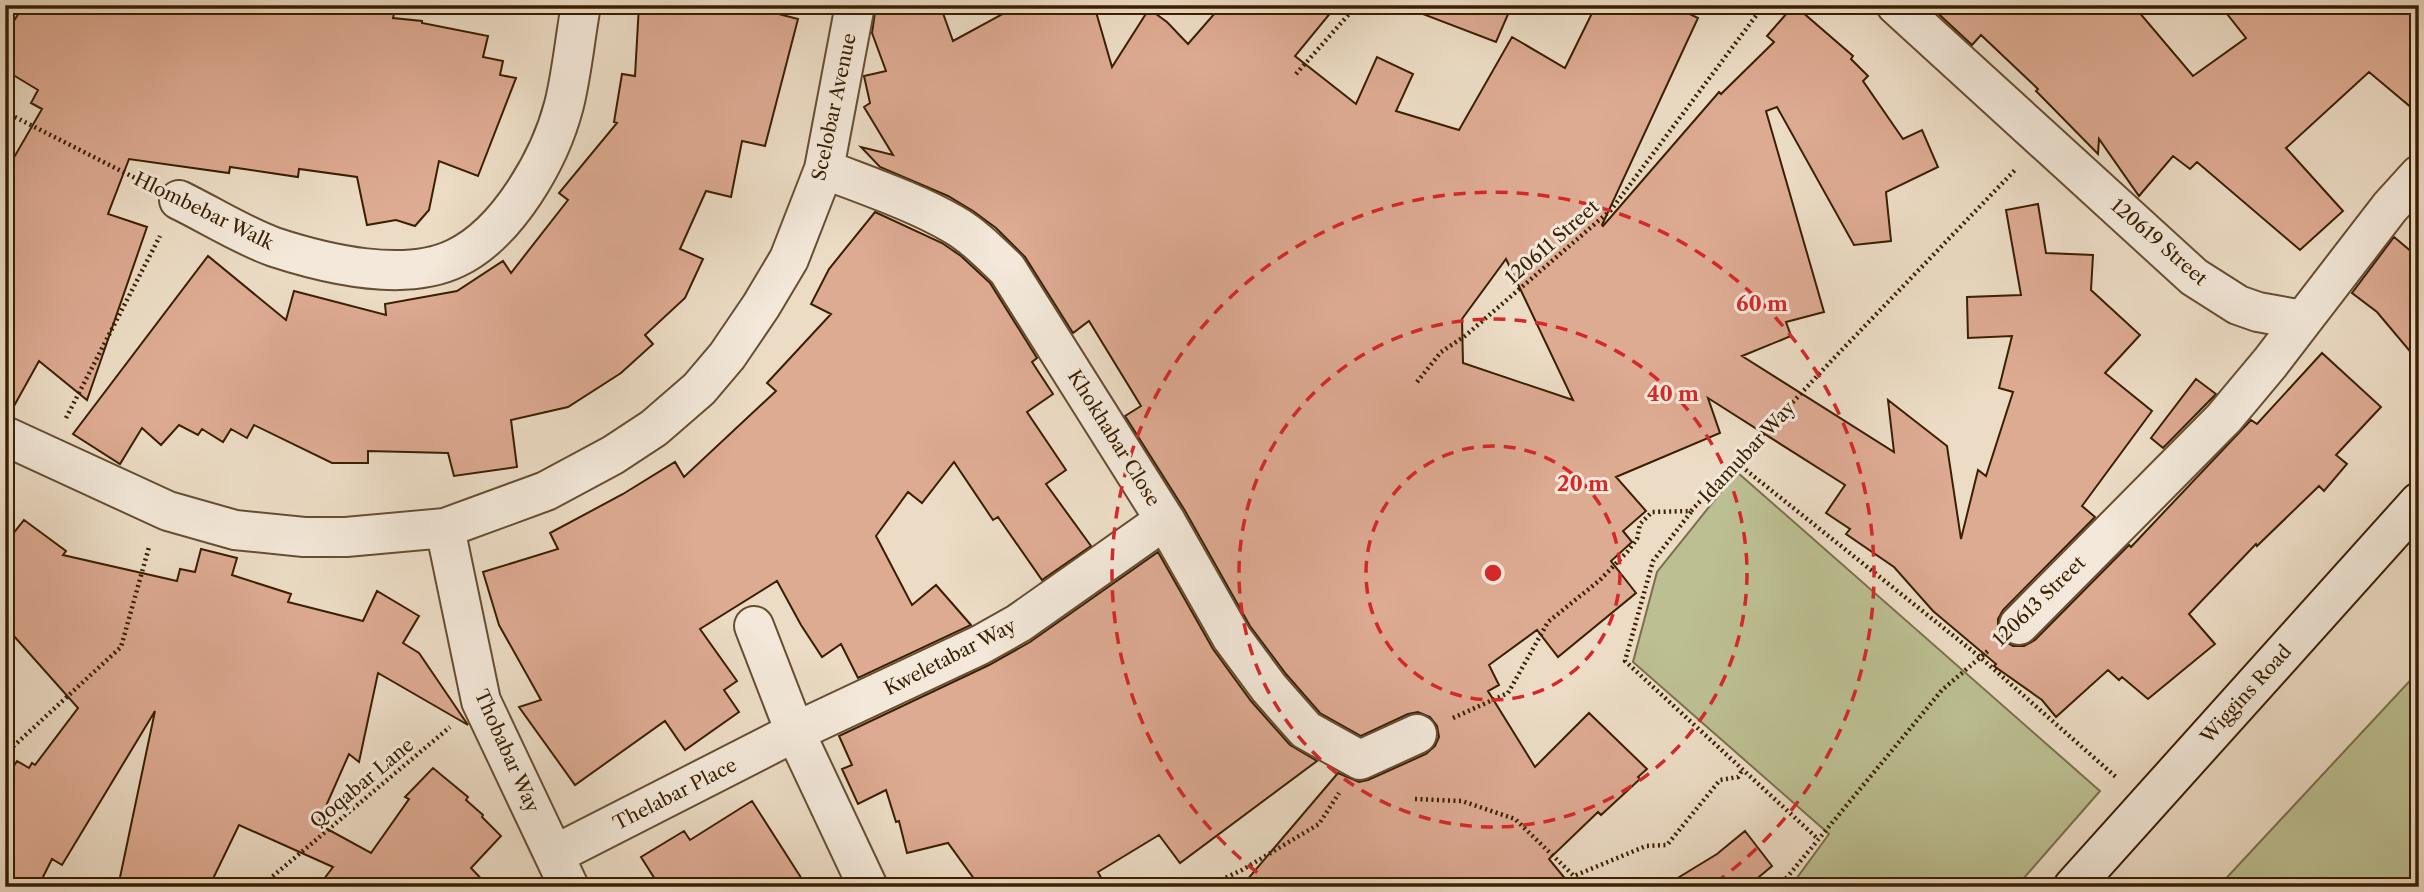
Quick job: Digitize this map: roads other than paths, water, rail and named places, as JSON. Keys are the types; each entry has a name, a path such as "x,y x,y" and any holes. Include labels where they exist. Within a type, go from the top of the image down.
{"street":[{"name":"Hlombebar Walk","path":"179,200 272,246 334,264 387,270 421,268 456,258 494,232 523,195 541,163 564,106 581,5"},
{"name":"Scelobar Avenue","path":"5,436 168,511 235,530 304,537 346,537 445,528 546,491 614,455 654,428 699,389 727,356 789,259 824,169 855,5"},
{"name":"120619 Street","path":"1896,5 2194,277 2238,305 2258,312 2303,320"},
{"name":"Khokhabar Close","path":"824,169 925,209 955,225 982,244 1007,269 1165,520 1232,638 1269,688 1307,730 1360,760 1417,734"},
{"path":"2303,320 2390,207 2419,175"},
{"name":"120613 Street","path":"2019,625 2224,418 2303,320"},
{"name":"Wiggins Road","path":"2073,887 2419,502"},
{"name":"Kweletabar Way","path":"795,732 980,645 1019,623 1165,520"},
{"name":"Thobabar Way","path":"445,528 481,701 562,871"},
{"path":"754,626 795,732 869,887"},
{"name":"Thelabar Place","path":"562,871 795,732"}]}
